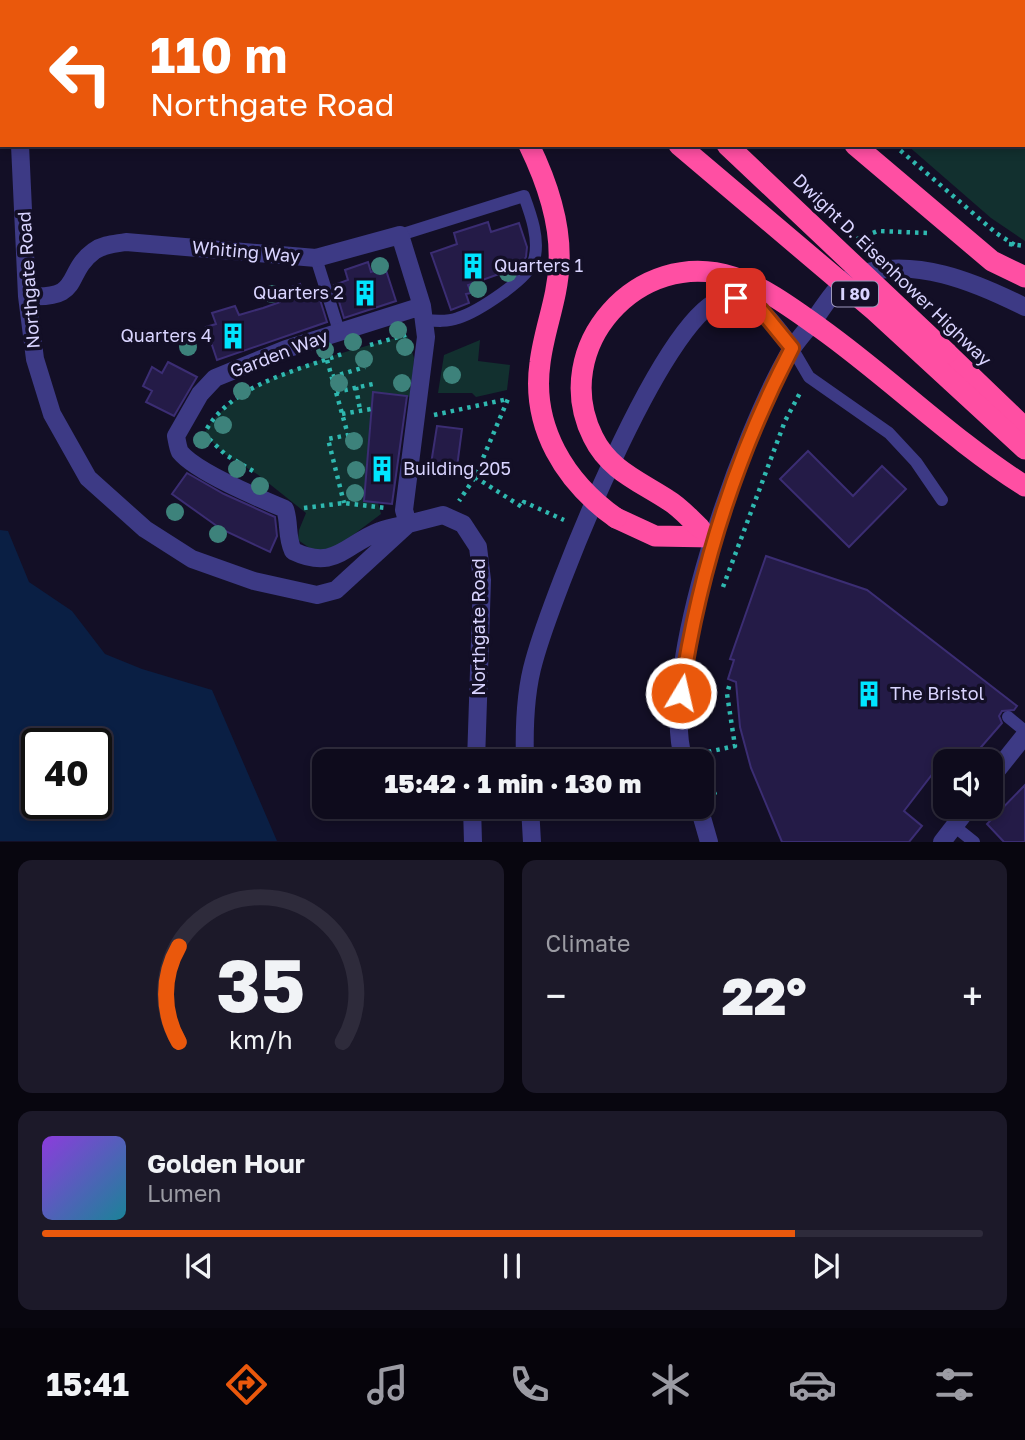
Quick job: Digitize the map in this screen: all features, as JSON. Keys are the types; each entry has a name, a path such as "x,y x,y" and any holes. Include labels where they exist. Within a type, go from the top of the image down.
{"highway":[{"path":"530,147 552,203 559,243 557,287 538,381 547,435 574,481 616,518 655,536 703,534"},
{"name":"I 80","path":"681,147 875,311 1025,449"},
{"name":"Dwight D. Eisenhower Highway","path":"729,147 1025,428"},
{"path":"857,147 992,261 1025,277"},
{"path":"703,534 674,504 634,482 609,461 590,432 581,397 585,359 612,310 640,285 677,272 697,271 732,277 785,304 846,347 1025,486"}],"street":[{"name":"Northgate Road","path":"20,147 27,296 35,359 52,414 88,478 145,529 192,559 254,581 317,595 336,590 406,517 443,515 463,524 478,547 482,580 476,749"},
{"name":"Whiting Way","path":"27,296 48,297 65,292 85,260 104,245 126,242 316,258 400,235"},
{"path":"400,235 424,319 406,517"},
{"path":"682,749 679,729 681,693 703,534 792,348 838,288 854,275 887,268 938,273 979,284 1025,307"},
{"path":"525,749 526,710 533,662 582,535 641,402 669,351 708,305 722,299 736,298 761,310 792,348"},
{"name":"Garden Way","path":"406,517 334,557 312,560 293,551 286,536 290,523 285,509 238,490 180,451 176,436 200,394 215,378 339,331 424,319"},
{"path":"1003,762 1025,733"},
{"path":"472,819 473,842"},
{"path":"531,819 532,842"},
{"path":"702,819 709,842"},
{"path":"942,842 960,819"}],"lane":[{"path":"400,235 524,196 531,215 536,250 531,269 482,307 456,319 424,319"},
{"path":"316,258 339,331"},
{"path":"792,348 809,377 889,433 916,462 942,500"},
{"path":"1007,717 1025,733"},
{"path":"954,826 974,842"}],"path":[{"path":"105,147 106,152"},
{"path":"896,147 996,233 1025,248"},
{"path":"850,242 878,231 933,234"},
{"path":"999,243 1025,248"},
{"path":"362,347 424,319"},
{"path":"257,474 212,443 204,434 211,421 243,394 351,351"},
{"path":"327,359 348,435 328,439 344,503"},
{"path":"332,377 365,367"},
{"path":"336,392 373,384"},
{"path":"356,387 360,411"},
{"path":"416,415 431,416 508,399 475,477 455,508 443,515"},
{"path":"342,414 371,409"},
{"path":"721,593 785,421"},
{"path":"475,477 522,507 524,502 564,520"},
{"path":"300,509 344,503 406,517"},
{"path":"714,751 735,746 727,694 730,683"},
{"path":"714,791 719,806"}],"green space":[{"path":"909,147 1025,147 1025,241 991,218"},
{"path":"407,335 414,358 411,397 373,393 364,501 378,503 381,514 329,553 311,549 298,540 306,513 257,474 226,455 204,434 219,414 240,397 266,382 325,358"},
{"path":"480,340 478,361 510,365 507,390 476,397 472,393 438,393 444,355"}],"water":[{"path":"0,530 8,531 29,582 72,611 105,654 142,669 212,690 277,841 0,841"}],"building":[{"name":"Quarters 1","path":"488,222 491,232 519,223 527,247 526,257 519,267 468,285 471,293 466,294 469,303 451,310 431,253 457,244 454,233"},
{"name":"Quarters 2","path":"368,262 371,272 385,267 396,301 344,318 334,285 348,280 345,270"},
{"path":"300,284 303,294 317,290 327,322 217,360 206,327 216,324 212,313 235,306 239,315 263,308 280,302 277,292"},
{"path":"168,362 197,377 174,416 146,402 152,391 143,386 152,367 162,373"},
{"path":"373,392 407,396 392,504 364,501"},
{"path":"437,426 462,429 457,467 431,464"},
{"path":"808,451 853,496 882,466 906,489 849,547 780,479"},
{"path":"187,473 224,494 275,517 277,536 270,552 221,529 172,494"},
{"name":"The Bristol","path":"766,556 867,590 1017,706 1014,710 1002,711 999,716 1002,723 979,749 933,749 933,773 904,811 922,826 909,842 782,842 751,768 740,727 736,682 728,679 734,660 730,659"},
{"path":"1025,785 1025,842 1004,842 987,824 992,819 1003,819 1003,808"}],"place":[{"name":"Quarters 1","path":"473,266"},
{"name":"Quarters 2","path":"365,293"},
{"name":"Quarters 4","path":"233,336"},
{"name":"Building 205","path":"382,469"},
{"name":"The Bristol","path":"869,694"}],"route":[{"path":"681,693 692,626 713,537 729,489 769,393 792,348 761,310 736,298"}]}
